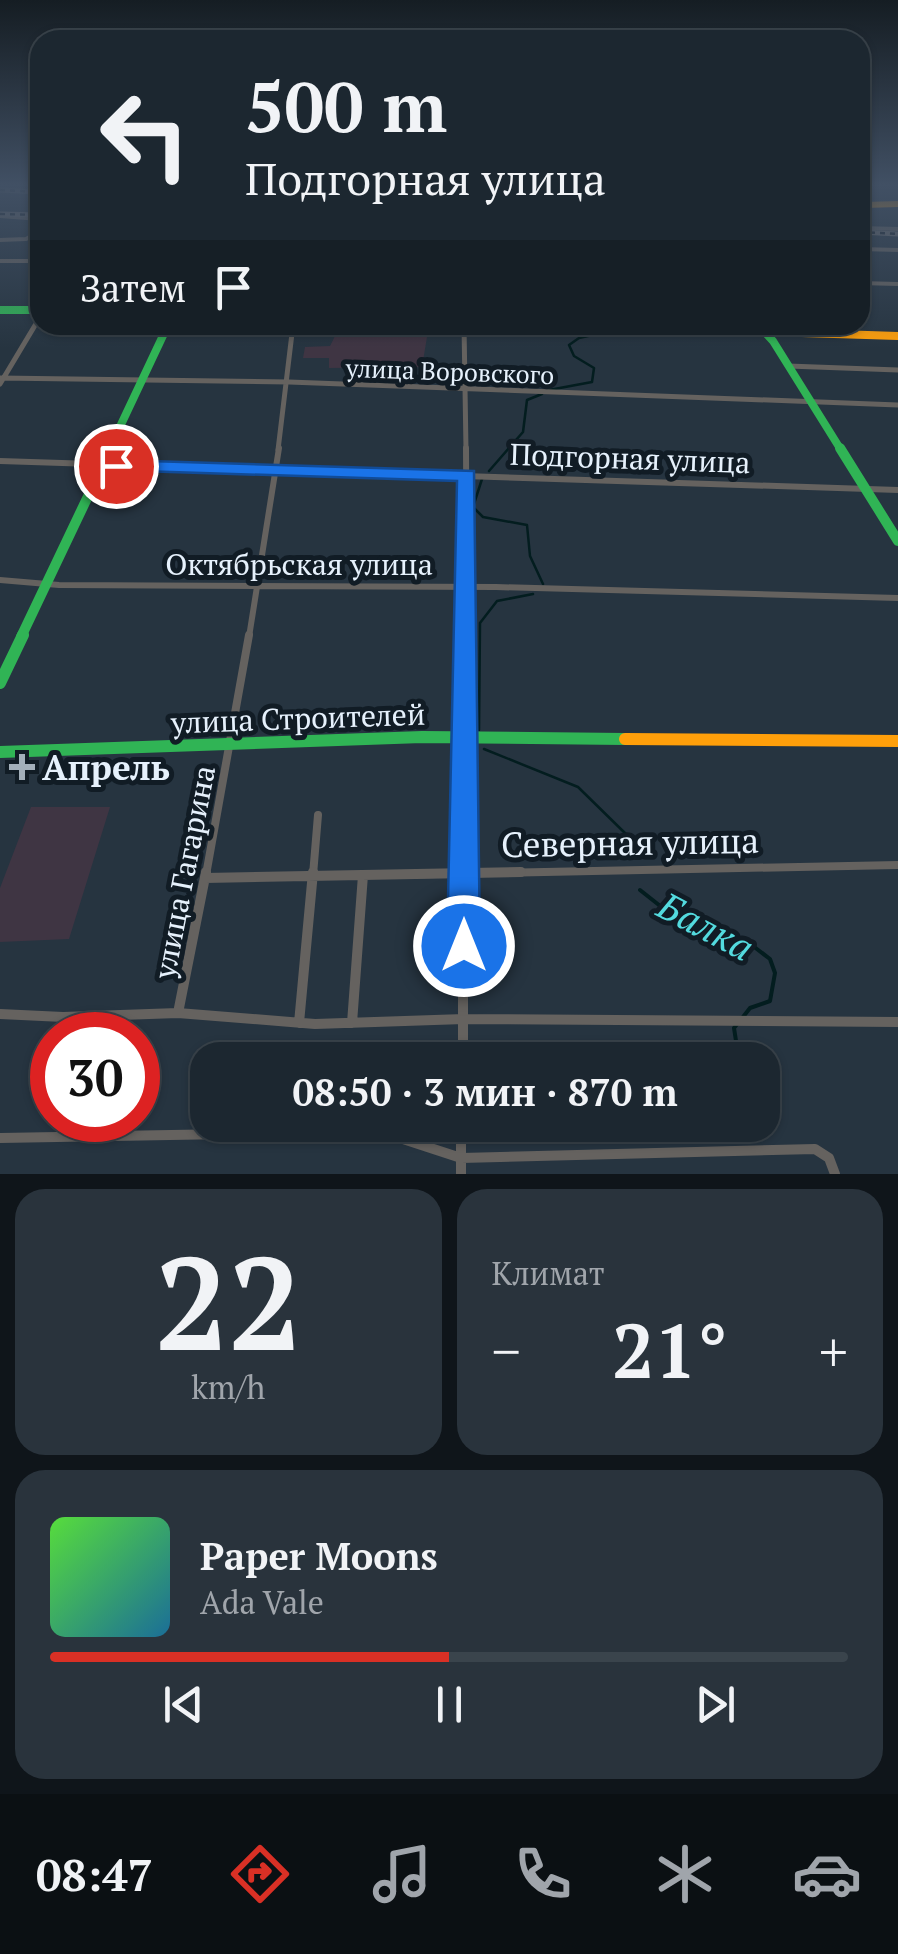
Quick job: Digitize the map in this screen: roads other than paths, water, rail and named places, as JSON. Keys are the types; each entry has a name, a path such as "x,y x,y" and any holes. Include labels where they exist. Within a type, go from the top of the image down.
{"street":[{"path":"0,240 26,239"},
{"path":"870,249 898,250"},
{"path":"0,261 30,261"},
{"path":"870,283 898,284"},
{"path":"0,310 30,313"},
{"path":"1,380 30,331"},
{"path":"0,683 163,335"},
{"name":"улица Гагарина","path":"178,1012 232,745 292,335"},
{"path":"463,1042 463,739 468,586 465,335"},
{"path":"765,335 898,541"},
{"path":"870,335 898,336"},
{"path":"788,366 898,370"},
{"name":"улица Воровского","path":"1,380 288,382 898,405"},
{"name":"Подгорная улица","path":"0,461 898,490"},
{"name":"Октябрьская улица","path":"0,580 48,581 59,585 468,586 898,598"},
{"name":"улица Строителей","path":"0,752 422,737 898,741"},
{"path":"300,1023 318,815"},
{"name":"Северная улица","path":"205,878 898,865"},
{"path":"352,1023 363,875"},
{"path":"0,1014 63,1017 178,1012 300,1023 464,1019 898,1022"},
{"path":"0,1138 306,1131 388,1139 441,1149 461,1158 815,1149 829,1158 835,1174"},
{"path":"460,1174 461,1142"}],"waterway":[{"path":"549,390 592,382 594,368 574,356 569,345 592,335"},
{"path":"489,471 523,432 527,400 542,394"},
{"path":"482,479 473,507 483,517 527,525 530,556 543,584"},
{"name":"Балка","path":"479,730 480,623 497,601 533,594"},
{"name":"Балка","path":"484,749 578,787 629,837 639,857"},
{"name":"Балка","path":"640,890 664,909 753,946 770,959 775,973 770,1001 750,1008 743,1017"},
{"name":"Балка","path":"736,1042 734,1028 738,1023"}],"place":[{"name":"Апрель","path":"22,767"}]}
